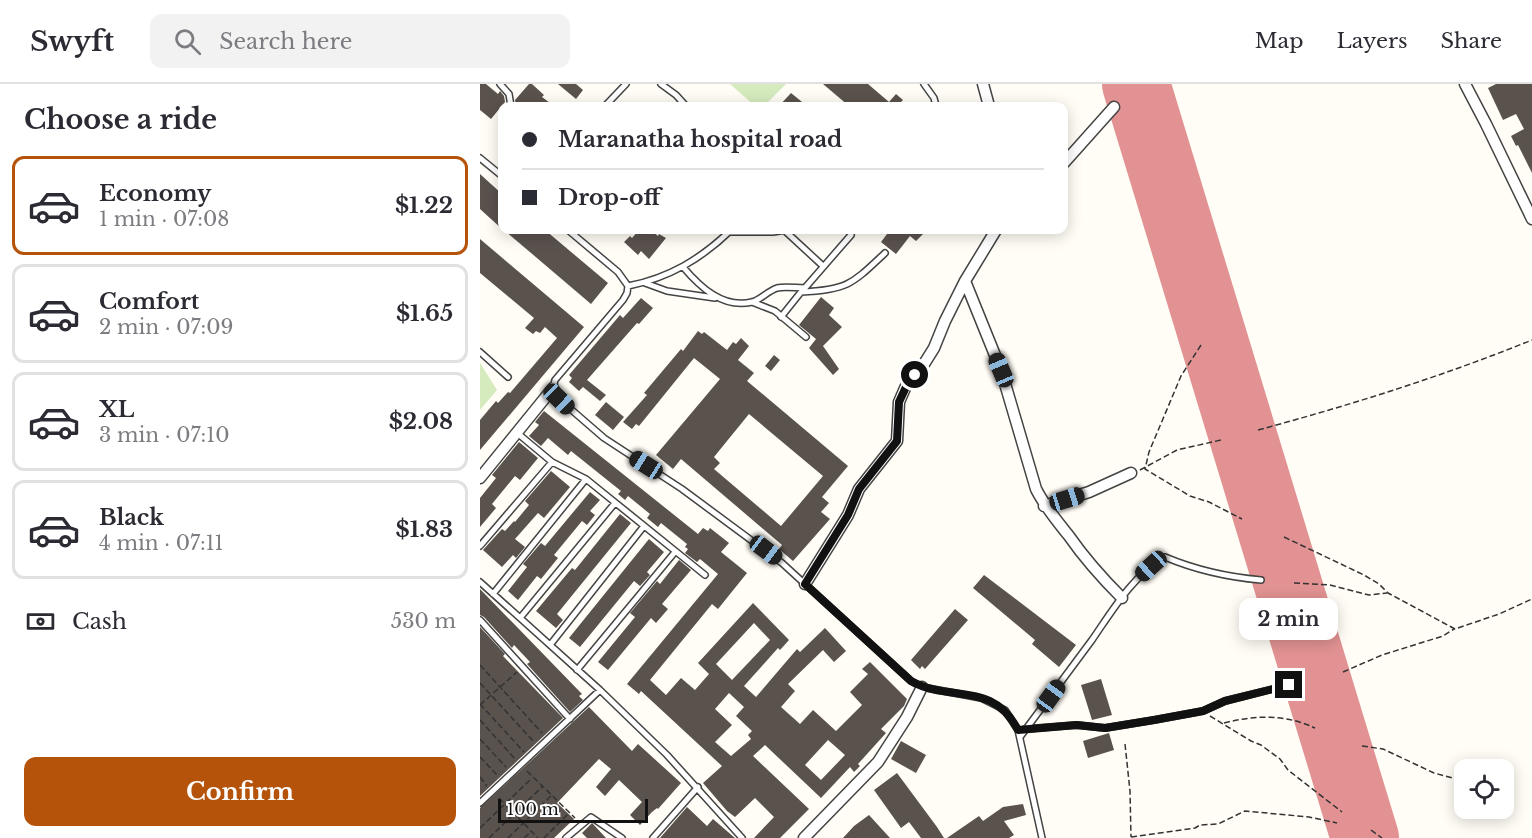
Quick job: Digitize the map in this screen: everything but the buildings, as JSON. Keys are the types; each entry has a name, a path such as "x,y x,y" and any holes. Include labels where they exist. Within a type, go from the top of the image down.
{"street":[{"path":"983,84 988,102"},
{"path":"1465,84 1532,219"},
{"path":"1068,159 1114,107"},
{"path":"805,584 848,515 859,489 897,441 899,402 906,387 934,348 965,281 994,234"},
{"path":"965,281 1001,370 1036,489 1044,506 1101,578 1122,598"},
{"path":"480,478 553,388"},
{"path":"1044,506 1089,492 1131,473"},
{"path":"804,838 878,762 907,717 921,687"}],"lane":[{"path":"500,84 509,94 510,102"},
{"path":"609,102 626,84"},
{"path":"661,84 682,102"},
{"path":"924,84 935,102"},
{"path":"480,158 498,173"},
{"path":"573,234 618,272 628,286"},
{"path":"628,286 662,278 683,267 702,255 726,234"},
{"path":"789,234 823,266"},
{"path":"781,316 851,235"},
{"path":"752,302 777,288 833,291 854,282 885,253"},
{"path":"683,267 700,286 720,298"},
{"path":"645,283 667,291 736,302 752,302 775,311 806,337"},
{"path":"628,286 623,300 555,380 553,388 559,399 604,438 717,514 782,562 911,681 921,687 955,692 994,703 1005,710 1018,730 1042,838"},
{"path":"480,352 508,377"},
{"path":"516,432 552,462 586,479 705,576"},
{"path":"480,546 552,462"},
{"path":"493,594 586,479"},
{"path":"520,618 615,503"},
{"path":"550,645 644,526"},
{"path":"577,670 675,552"},
{"path":"1020,738 1122,598 1141,575 1165,557 1190,568 1236,578 1261,580"},
{"path":"480,582 600,690 698,788 742,838"},
{"path":"480,620 570,719"},
{"path":"1018,730 1077,725 1105,728 1203,711 1225,701 1301,682"},
{"path":"480,803 600,690"},
{"path":"653,838 698,788"},
{"path":"566,838 581,823 591,817 622,838"}],"path":[{"path":"1258,430 1339,408 1496,355 1532,340"},
{"path":"1145,469 1149,452 1181,376 1201,345"},
{"path":"1131,473 1145,469 1177,450 1221,440"},
{"path":"1145,469 1190,496 1209,502 1242,519"},
{"path":"1284,537 1364,575 1388,593 1455,629"},
{"path":"1294,583 1330,585 1369,595 1388,593"},
{"path":"1343,672 1382,655 1427,639 1443,636 1455,629 1499,614 1532,599"},
{"path":"480,665 548,739"},
{"path":"523,667 480,705 528,757"},
{"path":"480,683 539,747"},
{"path":"1203,711 1271,752 1280,759 1287,770 1342,812"},
{"path":"1223,723 1246,717 1262,716 1289,718 1315,728"},
{"path":"480,720 520,765 581,823"},
{"path":"480,739 512,773"},
{"path":"1125,744 1130,791 1131,838 1195,828 1200,825 1215,825 1245,811 1337,822"},
{"path":"1362,746 1383,749 1434,773 1454,778"},
{"path":"480,757 502,782"},
{"path":"480,777 538,838"},
{"path":"480,828 533,777"},
{"path":"489,838 543,786"},
{"path":"508,838 552,796"},
{"path":"544,838 570,813"},
{"path":"1371,830 1382,838"},
{"path":"524,838 531,831"}],"green space":[{"path":"730,84 786,84 768,102 750,102"},
{"path":"480,363 497,390 480,410"}],"runway":[{"path":"1136,84 1365,838"}],"route":[{"path":"915,375 899,402 897,441 859,489 848,515 805,584 911,681 921,687 955,692 994,703 1005,710 1018,730 1077,725 1105,728 1154,720 1203,711 1225,701 1289,685"}]}
